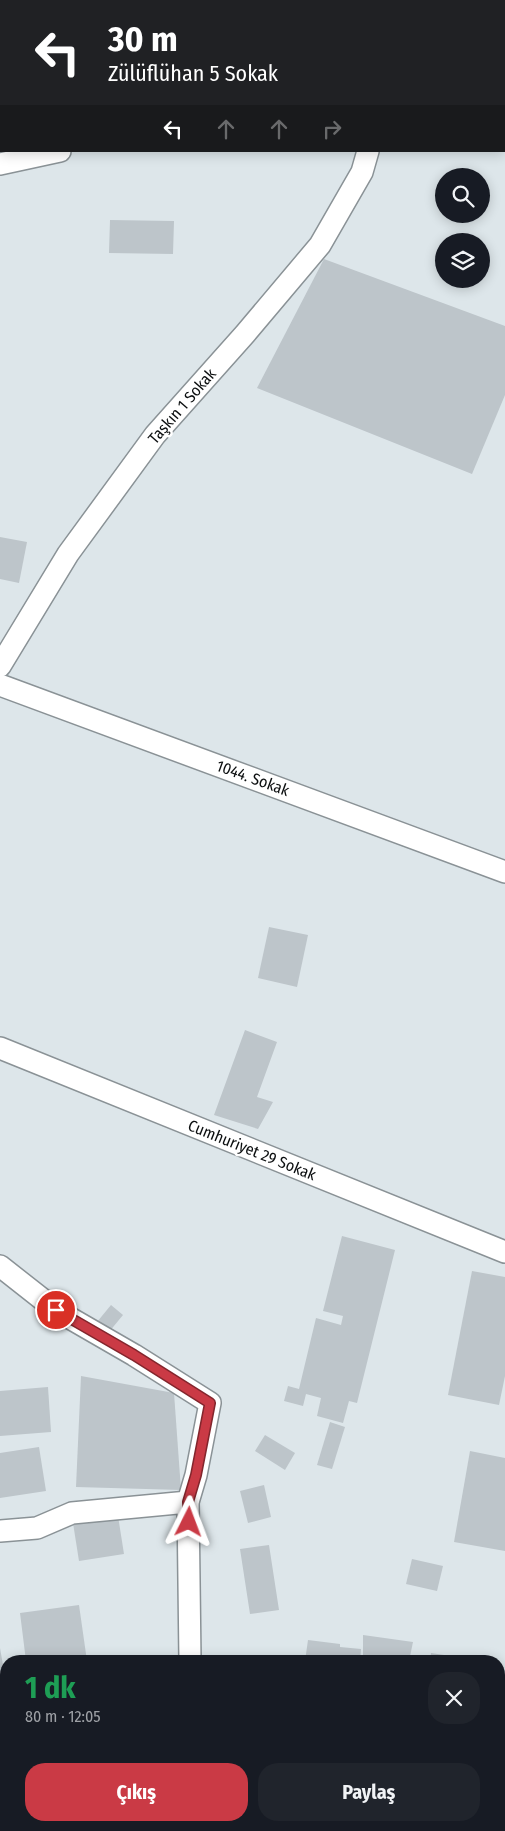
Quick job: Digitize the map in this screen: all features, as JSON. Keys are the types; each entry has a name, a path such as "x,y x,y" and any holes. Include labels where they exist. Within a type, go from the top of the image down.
{"street":[{"path":"0,164 55,152"},
{"name":"Taşkın 1 Sokak","path":"0,666 68,554 155,435 320,245 362,172 368,152"},
{"name":"1044. Sokak","path":"0,686 505,872"},
{"name":"Cumhuriyet 29 Sokak","path":"0,1048 505,1252"},
{"path":"0,1266 56,1310 134,1355 210,1403 196,1475 188,1502 190,1655"},
{"path":"0,1531 37,1528 72,1514 188,1502"}],"building":[{"path":"110,220 174,221 173,254 109,253"},
{"path":"324,259 505,326 505,395 472,474 257,388"},
{"path":"0,537 27,542 19,583 0,579"},
{"path":"269,927 308,935 297,987 258,978"},
{"path":"245,1030 277,1042 257,1097 273,1102 258,1129 214,1115"},
{"path":"342,1236 395,1250 357,1403 349,1401 343,1423 317,1416 321,1398 306,1394 303,1406 284,1401 288,1386 299,1389 316,1318 341,1325 343,1316 323,1311"},
{"path":"472,1271 505,1277 505,1376 499,1405 448,1395"},
{"path":"111,1305 123,1315 109,1332 97,1322"},
{"path":"81,1376 174,1393 181,1490 76,1487"},
{"path":"48,1387 51,1432 0,1436 0,1391"},
{"path":"330,1422 345,1427 332,1469 317,1465"},
{"path":"265,1435 295,1453 285,1470 255,1451"},
{"path":"39,1447 46,1491 0,1498 0,1453"},
{"path":"470,1451 505,1458 505,1551 454,1542"},
{"path":"264,1485 271,1517 248,1523 240,1491"},
{"path":"118,1516 124,1554 79,1561 73,1523"},
{"path":"269,1545 279,1610 250,1614 240,1549"},
{"path":"412,1559 443,1566 437,1591 406,1584"},
{"path":"79,1605 86,1655 25,1655 20,1613"},
{"path":"363,1635 413,1642 410,1655 363,1655"},
{"path":"308,1640 340,1644 340,1647 361,1649 360,1655 306,1655"}],"route":[{"path":"56,1310 134,1355 210,1403 196,1475 188,1502 189,1522"}]}
